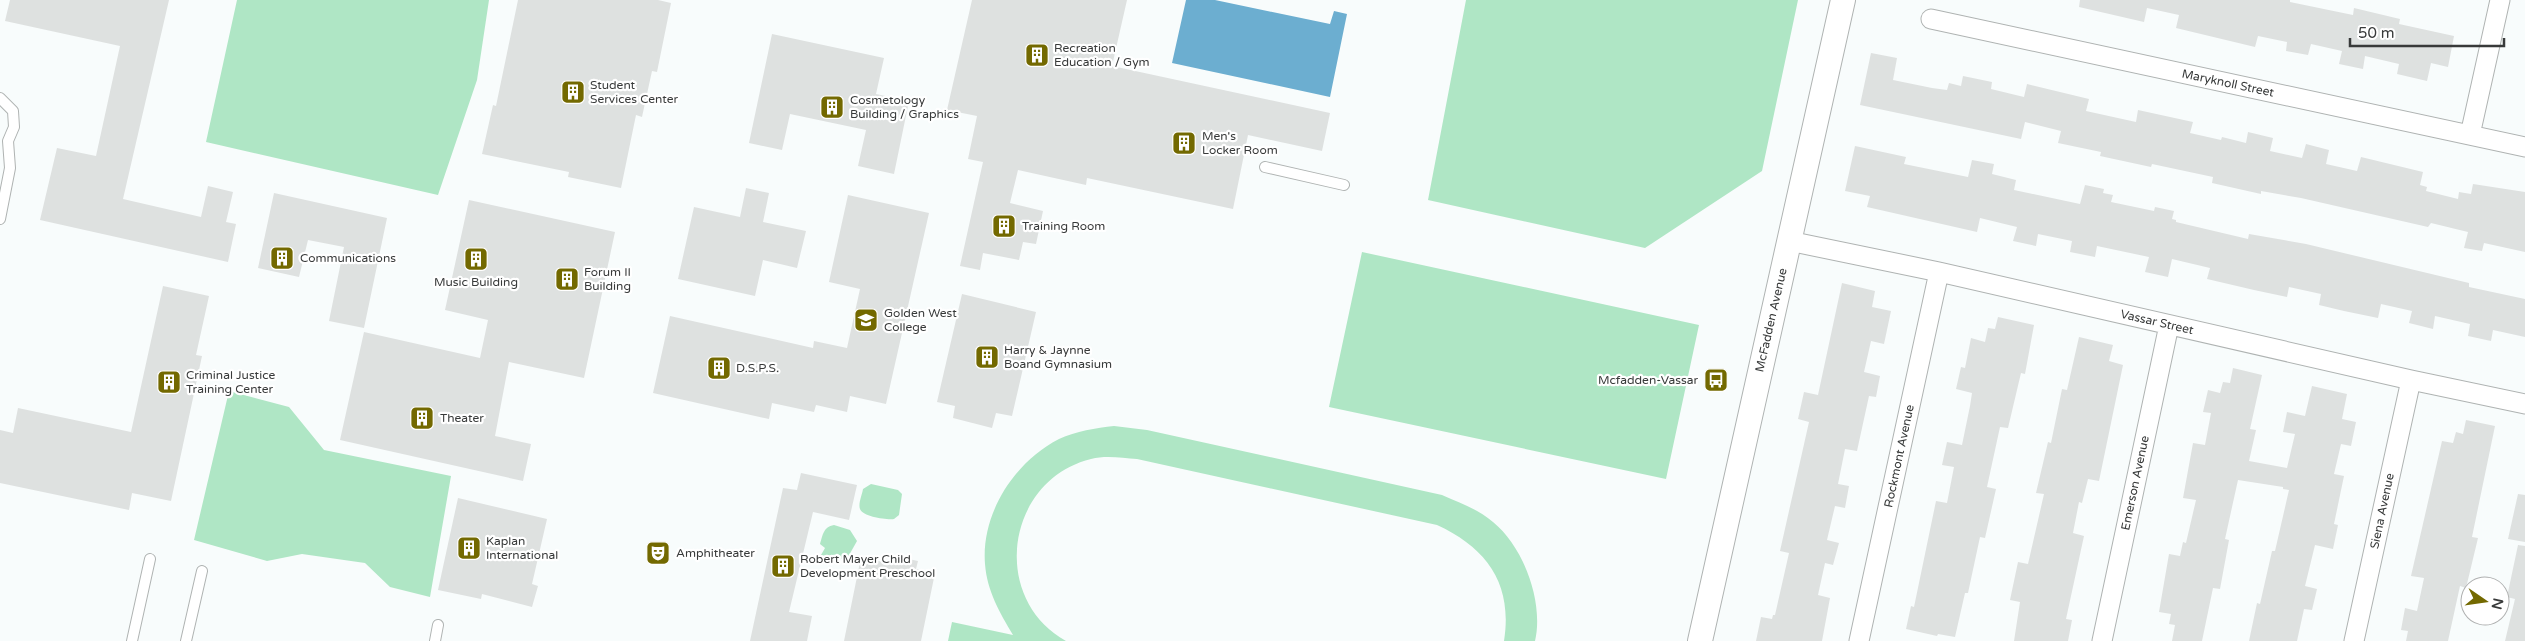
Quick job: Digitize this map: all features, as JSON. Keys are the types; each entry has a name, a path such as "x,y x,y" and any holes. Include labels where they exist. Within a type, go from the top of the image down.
{"street":[{"name":"McFadden Avenue","path":"1700,641 1843,0"},
{"path":"2470,135 2500,0"},
{"name":"Maryknoll Street","path":"1931,19 2525,147"},
{"name":"Vassar Street","path":"1789,241 1939,272 2411,380 2525,404"},
{"name":"Rockmont Avenue","path":"1859,641 1939,272"},
{"name":"Emerson Avenue","path":"2102,641 2169,325"},
{"name":"Siena Avenue","path":"2354,641 2411,380"}],"lane":[{"path":"0,98 13,111 14,128 4,142 10,168 0,219"},
{"path":"1265,167 1344,185"},
{"path":"132,641 150,559"},
{"path":"186,641 202,571"},
{"path":"435,641 438,625"}],"green space":[{"path":"237,0 489,0 477,80 438,195 206,142"},
{"path":"1466,0 1798,0 1762,171 1645,248 1428,200"},
{"path":"1362,252 1699,325 1666,479 1329,407"},
{"path":"229,391 289,407 324,450 451,476 430,597 390,587 365,563 302,554 267,561 194,540"},
{"path":"1114,426 1147,430 1442,495 1475,510 1487,517 1504,533 1522,561 1534,593 1537,610 1535,641 1504,641 1506,621 1504,602 1500,585 1493,570 1470,545 1455,534 1437,525 1137,459 1108,457 1091,459 1062,471 1040,490 1025,514 1018,542 1018,570 1025,597 1041,622 1066,641 948,641 952,622 1013,635 991,593 986,574 985,545 995,509 1015,475 1028,461 1059,439 1079,432"},
{"path":"871,484 898,490 902,494 899,515 894,519 870,516 860,509 863,489"},
{"path":"834,525 850,530 857,541 848,557 840,559 821,555 825,548 820,544 824,532"}],"water":[{"path":"1186,0 1215,0 1330,24 1334,11 1347,14 1330,97 1172,63"}],"building":[{"path":"10,0 169,0 123,199 201,217 208,186 233,192 226,222 236,224 228,262 40,220 57,148 96,156 120,46 5,21"},
{"name":"Student Services Center","path":"518,0 658,0 671,3 657,72 652,71 642,117 636,115 621,188 568,177 569,172 482,154 493,105 496,106"},
{"path":"972,0 1127,0 1112,66 1330,113 1322,151 1248,135 1233,209 1087,178 1086,185 1018,170 1010,203 1043,211 1036,244 1023,242 1019,260 983,253 980,270 960,266 983,162 968,159 977,116 947,110"},
{"path":"2080,0 2290,0 2290,2 2353,15 2354,8 2400,19 2399,24 2454,36 2448,67 2431,63 2427,81 2397,74 2399,64 2365,56 2363,69 2339,64 2342,51 2311,44 2308,55 2286,51 2287,42 2258,36 2255,47 2176,28 2179,15 2147,8 2144,22 2079,7"},
{"name":"Cosmetology Building / Graphics","path":"772,34 884,58 876,94 909,101 894,174 858,166 866,130 790,114 782,150 749,143"},
{"path":"1871,53 1897,58 1893,80 1947,90 1949,83 1961,86 1963,76 1992,82 1991,89 2024,97 2027,84 2089,99 2086,111 2136,122 2138,110 2193,122 2190,133 2221,140 2222,137 2246,143 2248,132 2273,138 2270,151 2302,158 2306,144 2329,150 2326,164 2357,171 2361,157 2423,172 2420,185 2427,187 2426,191 2458,199 2459,192 2471,194 2473,184 2525,192 2525,252 2484,243 2482,251 2464,248 2468,232 2431,223 2428,227 2301,198 2261,191 2261,194 2212,183 2213,177 2152,164 2151,167 2100,156 2101,152 2058,143 2061,131 2025,122 2021,139 1860,105"},
{"path":"1855,146 1906,157 1904,164 1968,177 1972,160 1994,164 1992,174 2016,180 2014,190 2080,204 2085,185 2104,189 2103,193 2113,195 2111,202 2154,211 2155,207 2174,211 2172,219 2176,220 2176,222 2248,239 2249,234 2306,244 2469,283 2469,287 2525,299 2525,337 2493,330 2491,341 2468,336 2470,324 2435,316 2433,329 2409,323 2412,311 2381,304 2378,318 2344,311 2319,305 2321,294 2289,287 2287,297 2207,279 2210,268 2172,259 2168,277 2145,272 2149,257 2097,246 2095,257 2070,252 2072,241 2038,234 2036,246 2013,241 2017,227 1980,218 1977,232 1867,207 1870,196 1845,191"},
{"path":"746,188 769,193 763,222 806,231 797,268 763,260 755,296 678,279 694,207 740,217"},
{"name":"Communications","path":"274,193 387,218 364,328 329,321 344,247 308,240 299,277 258,268"},
{"path":"848,195 929,213 886,404 850,396 847,412 816,405 814,412 772,403 769,419 653,393 670,316 813,348 814,341 847,348 860,289 829,282"},
{"path":"469,200 615,232 584,378 509,362 495,436 531,444 523,481 340,440 364,332 480,358 488,320 445,310"},
{"path":"1842,283 1875,291 1872,307 1891,311 1884,344 1871,341 1864,372 1880,376 1876,397 1869,396 1857,451 1845,449 1838,484 1849,486 1845,508 1835,506 1827,540 1839,543 1833,565 1825,563 1818,595 1830,598 1822,641 1756,641 1761,617 1772,619 1773,615 1775,615 1789,553 1780,551 1809,422 1798,419 1804,392 1818,395"},
{"name":"Criminal Justice Training Center","path":"163,286 209,296 196,355 202,356 171,501 132,493 129,510 0,483 0,430 13,433 18,408 131,432"},
{"name":"Harry & Jaynne Boand Gymnasium","path":"962,294 1036,312 1012,416 996,413 992,428 953,418 955,406 937,402"},
{"path":"1998,317 2034,325 2025,374 2021,373 2008,428 2000,427 1987,487 1996,489 1985,538 1980,537 1968,593 1965,593 1955,637 1938,634 1937,636 1906,629 1911,606 1914,607 1936,501 1947,503 1954,467 1942,465 1947,442 1962,445 1972,393 1956,389 1961,367 1965,368 1971,338 1985,342 1988,328 1995,329"},
{"path":"2079,337 2113,345 2109,361 2123,365 2099,481 2088,479 2082,503 2079,502 2073,533 2084,536 2066,619 2072,620 2068,641 2014,641 2020,602 2010,600 2018,562 2028,564 2044,494 2036,493 2048,442 2051,443 2062,389 2067,390"},
{"path":"2233,368 2262,375 2250,429 2256,430 2249,461 2287,468 2295,434 2283,432 2287,412 2305,416 2312,386 2347,394 2342,419 2356,422 2351,446 2341,444 2334,474 2344,476 2334,524 2338,525 2333,549 2315,545 2305,586 2317,589 2312,610 2304,609 2297,641 2249,641 2257,603 2260,604 2272,551 2275,551 2289,490 2283,489 2283,487 2238,480 2225,539 2229,540 2220,589 2213,588 2202,641 2172,641 2175,625 2169,624 2171,614 2159,612 2169,554 2180,556 2183,542 2186,543 2196,500 2183,498 2193,443 2205,445 2211,413 2203,412 2208,390 2220,393 2223,382 2230,383"},
{"path":"2466,420 2495,426 2472,537 2478,538 2469,576 2460,576 2460,586 2448,641 2406,641 2408,631 2401,630 2405,608 2417,611 2424,578 2411,576 2442,441 2453,443 2456,432 2463,434"},
{"name":"Robert Mayer Child Development Preschool","path":"801,473 857,485 849,520 813,512 789,612 812,616 807,641 750,641 783,488 797,490"},
{"path":"2518,494 2525,495 2525,542 2508,539"},
{"path":"458,498 547,519 532,584 538,586 532,607 482,594 481,599 438,590"},
{"path":"2518,545 2525,546 2525,641 2505,641 2515,599 2510,598 2510,583"},
{"path":"894,556 918,561 916,569 935,573 921,641 844,641 861,557 892,564"}],"place":[{"name":"Recreation Education / Gym","path":"1037,55"},
{"name":"Student Services Center","path":"573,92"},
{"name":"Cosmetology Building / Graphics","path":"832,107"},
{"name":"Men's Locker Room","path":"1184,143"},
{"name":"Training Room","path":"1004,226"},
{"name":"Communications","path":"282,258"},
{"name":"Music Building","path":"476,259"},
{"name":"Forum II Building","path":"567,279"},
{"name":"Golden West College","path":"866,320"},
{"name":"Harry & Jaynne Boand Gymnasium","path":"987,357"},
{"name":"D.S.P.S.","path":"719,368"},
{"name":"Mcfadden-Vassar","path":"1716,380"},
{"name":"Criminal Justice Training Center","path":"169,382"},
{"name":"Theater","path":"422,418"},
{"name":"Kaplan International","path":"469,548"},
{"name":"Amphitheater","path":"658,553"},
{"name":"Robert Mayer Child Development Preschool","path":"783,566"}]}
